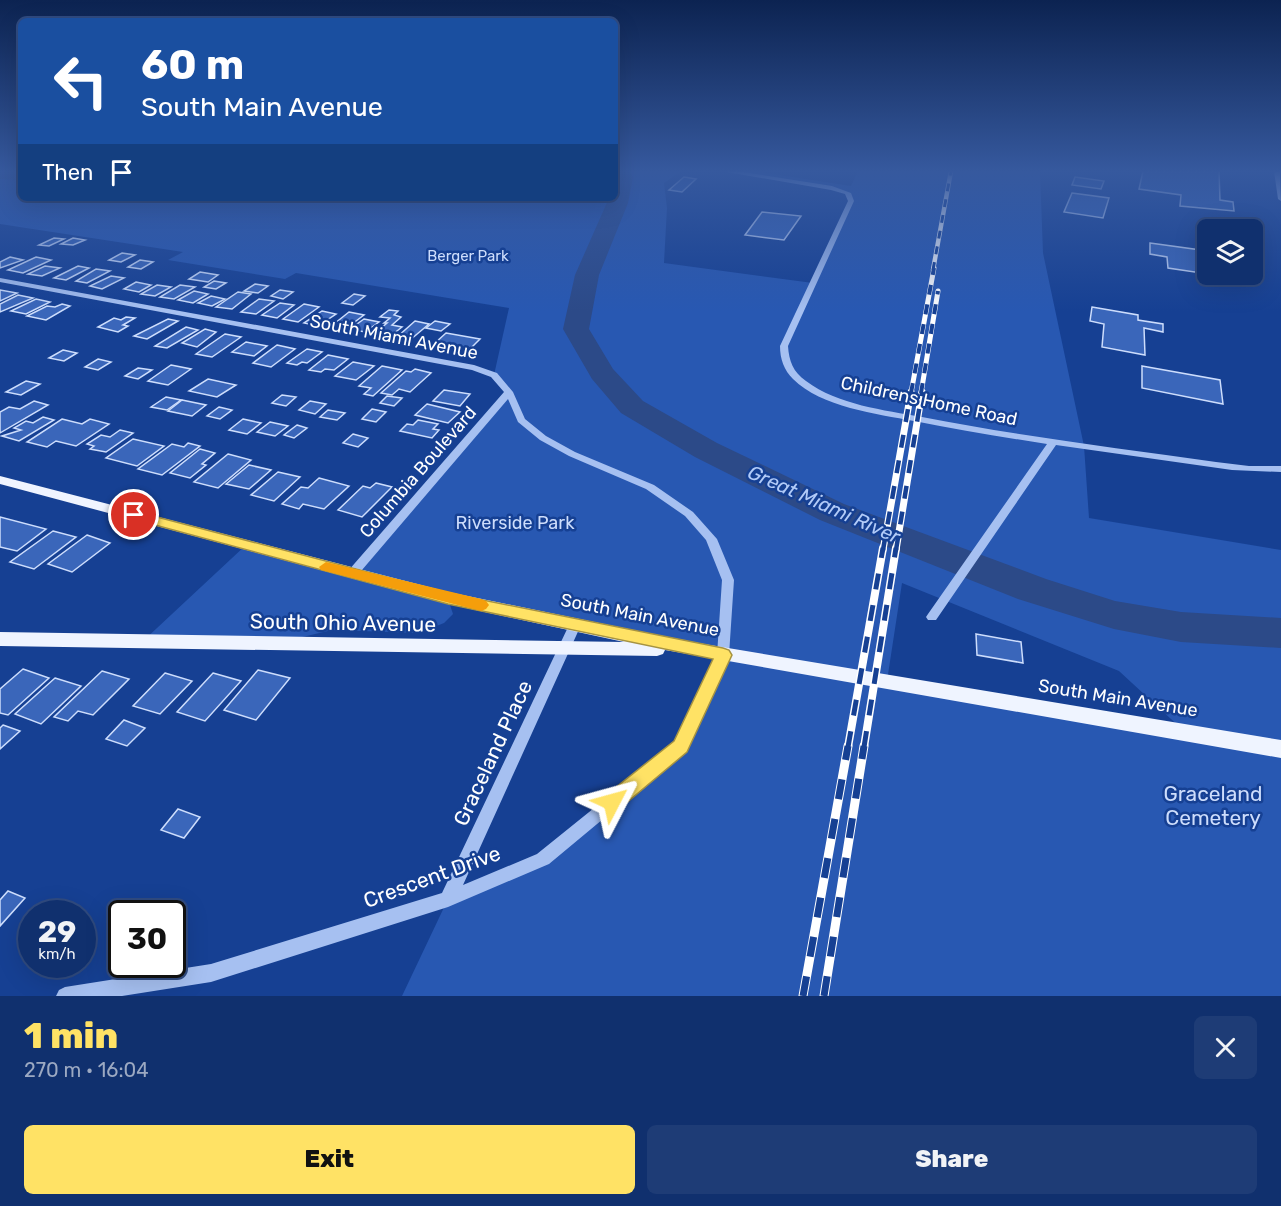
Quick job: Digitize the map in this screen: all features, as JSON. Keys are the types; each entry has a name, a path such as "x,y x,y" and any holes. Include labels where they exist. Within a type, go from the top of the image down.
{"main road":[{"name":"South Main Avenue","path":"0,480 352,574 448,598 575,625 723,655 1281,749"},
{"name":"South Ohio Avenue","path":"0,639 565,649 686,648"}],"street":[{"name":"Childrens Home Road","path":"843,217 784,346 784,361 791,374 808,387 832,398 867,408 1053,442 1227,466 1281,469"},
{"name":"South Miami Avenue","path":"0,280 474,368 494,375 509,392 521,420 543,438 572,454 650,487 689,513 711,538 728,580 723,655"},
{"name":"Columbia Boulevard","path":"352,574 509,392"},
{"path":"932,617 1053,442"},
{"name":"Graceland Place","path":"448,899 575,625"},
{"name":"Crescent Drive","path":"65,996 212,973 448,899 543,859 681,746 723,655"}],"green space":[{"path":"0,217 666,217 664,263 813,283 843,217 1042,217 1043,253 1084,446 1089,518 1281,550 1281,996 402,996 448,899 543,859 680,746 723,655 448,599 453,614 444,623 419,633 332,630 273,644 142,642 246,545 352,573 509,393 494,375 509,308 296,273 285,279 168,260 183,252 0,224","holes":["902,583 1119,671 1184,731 887,681"]}],"building":[{"path":"758,217 800,217 784,240 745,235"},
{"path":"54,238 64,239 49,246 39,245"},
{"path":"73,238 85,240 73,245 61,244"},
{"path":"1150,243 1197,249 1197,272 1168,268 1167,257 1150,254"},
{"path":"122,253 135,255 121,262 109,260"},
{"path":"10,257 23,260 0,268 0,262"},
{"path":"36,257 51,260 23,273 8,270"},
{"path":"140,260 153,262 141,269 128,267"},
{"path":"45,266 60,268 42,276 28,274"},
{"path":"78,266 89,268 66,280 54,278"},
{"path":"96,269 110,271 87,283 76,281"},
{"path":"200,272 218,275 208,282 189,279"},
{"path":"111,276 124,278 102,289 90,286"},
{"path":"214,281 226,283 216,289 204,287"},
{"path":"136,282 151,285 139,292 124,289"},
{"path":"255,284 268,286 258,293 244,291"},
{"path":"157,285 171,287 155,296 141,294"},
{"path":"180,285 195,287 174,299 160,297"},
{"path":"0,290 17,293 0,301"},
{"path":"280,290 293,292 283,299 271,296"},
{"path":"194,291 208,294 193,303 178,300"},
{"path":"238,292 251,294 232,309 216,307"},
{"path":"354,294 365,296 353,305 342,303"},
{"path":"18,295 33,298 0,312 0,304"},
{"path":"211,296 225,299 212,306 198,303"},
{"path":"36,299 50,302 26,314 11,311"},
{"path":"259,299 274,301 256,314 241,312"},
{"path":"280,303 294,305 277,318 262,315"},
{"path":"62,304 70,306 46,320 27,316 47,306 55,307"},
{"path":"304,304 319,307 298,322 283,319"},
{"path":"1092,307 1138,315 1138,320 1163,324 1163,332 1144,328 1145,355 1102,347 1104,324 1090,321"},
{"path":"389,310 398,311 394,315 401,317 392,325 402,327 388,338 372,336 387,323 384,323 390,318 380,317"},
{"path":"322,311 336,314 318,326 304,323"},
{"path":"349,312 364,315 344,330 329,328"},
{"path":"126,317 135,318 123,325 128,326 118,332 98,327 114,318 121,320"},
{"path":"168,319 178,321 147,339 134,336"},
{"path":"364,319 379,322 365,332 350,329"},
{"path":"415,321 429,324 410,340 396,338"},
{"path":"435,321 450,324 441,331 426,328"},
{"path":"186,327 198,330 167,348 155,346"},
{"path":"205,329 216,332 197,347 182,343"},
{"path":"446,333 480,339 469,350 434,344"},
{"path":"225,334 241,337 212,357 196,354"},
{"path":"246,342 267,346 254,356 232,352"},
{"path":"277,345 295,349 271,367 253,363"},
{"path":"307,349 322,352 307,363 302,362 297,365 287,363"},
{"path":"63,350 77,353 64,361 49,358"},
{"path":"328,355 348,359 334,370 325,369 321,372 309,370"},
{"path":"98,359 111,362 98,370 85,367"},
{"path":"353,362 374,366 356,380 335,376"},
{"path":"171,365 191,369 168,385 148,381"},
{"path":"382,366 402,370 373,396 364,394 371,388 359,386"},
{"path":"1142,366 1220,380 1223,404 1142,388"},
{"path":"138,368 152,370 138,379 125,376"},
{"path":"415,369 431,373 410,392 399,389 392,395 381,393 406,371 411,372"},
{"path":"208,379 236,385 217,397 189,391"},
{"path":"26,381 40,384 21,395 6,392"},
{"path":"444,390 470,394 460,406 433,401"},
{"path":"282,395 296,397 286,406 272,403"},
{"path":"387,396 402,398 394,406 380,403"},
{"path":"166,397 181,400 167,410 151,407"},
{"path":"182,400 206,405 192,416 168,411"},
{"path":"34,401 48,405 0,433 0,412 9,407 20,409"},
{"path":"310,401 326,404 315,414 299,410"},
{"path":"427,404 460,412 448,423 415,415"},
{"path":"219,407 232,410 220,419 207,416"},
{"path":"372,409 386,412 376,422 362,419"},
{"path":"328,410 345,413 337,420 320,417"},
{"path":"43,417 54,420 19,441 2,436 21,430 14,428 26,421 33,423"},
{"path":"62,419 82,424 90,419 109,424 76,446 56,441 47,447 27,442"},
{"path":"243,419 261,423 247,434 229,430"},
{"path":"418,420 438,424 433,429 439,430 432,438 400,431 407,424 413,425"},
{"path":"270,422 288,426 275,436 257,432"},
{"path":"297,425 307,428 294,438 284,435"},
{"path":"120,430 133,433 106,452 90,449 94,446 87,444 101,435 110,437"},
{"path":"353,434 368,438 358,447 343,443"},
{"path":"133,439 164,446 137,466 106,458"},
{"path":"188,443 200,446 162,475 138,469 172,444 184,447"},
{"path":"200,449 215,453 202,464 206,465 190,478 170,473"},
{"path":"228,454 251,460 218,488 194,482"},
{"path":"249,465 271,470 249,489 226,484"},
{"path":"278,472 300,477 274,501 251,495"},
{"path":"319,478 349,486 324,509 303,504 299,509 282,504 301,487 308,488"},
{"path":"376,483 392,487 362,517 338,510 363,486 370,488"},
{"path":"0,517 46,529 17,551 0,547"},
{"path":"53,531 76,537 34,569 10,562"},
{"path":"87,535 110,543 72,572 48,564"},
{"path":"976,634 1021,642 1023,663 977,655"},
{"path":"23,669 49,678 8,715 0,713 0,689"},
{"path":"258,670 290,678 256,720 224,710"},
{"path":"102,671 129,679 93,715 78,711 68,721 54,717"},
{"path":"165,673 192,681 160,714 133,706"},
{"path":"213,673 241,681 205,721 177,712"},
{"path":"55,678 81,686 41,724 15,714"},
{"path":"124,720 145,728 127,746 106,739"},
{"path":"3,725 20,731 0,749 0,728"},
{"path":"178,809 200,817 184,838 161,830"},
{"path":"8,891 25,898 18,900 18,906 0,926 0,900"}],"waterway":[{"name":"Great Miami River","path":"612,217 587,275 576,329 602,373 632,407 706,450 832,512 1032,589 1114,615 1181,627 1281,633"}],"railway":[{"path":"933,270 943,217"},
{"path":"911,393 934,268"},
{"path":"921,393 938,291"},
{"path":"883,550 911,392"},
{"path":"896,550 922,392"},
{"path":"848,747 883,548"},
{"path":"864,747 896,548"},
{"path":"803,996 848,746"},
{"path":"824,996 864,746"}],"slow traffic":[{"path":"326,567 481,605"}],"route":[{"path":"134,515 448,598 723,655 681,746 612,802"}],"park label":[{"name":"Berger Park","path":"468,256"},
{"name":"Riverside Park","path":"515,523"},
{"name":"Graceland Cemetery","path":"1213,806"}]}
